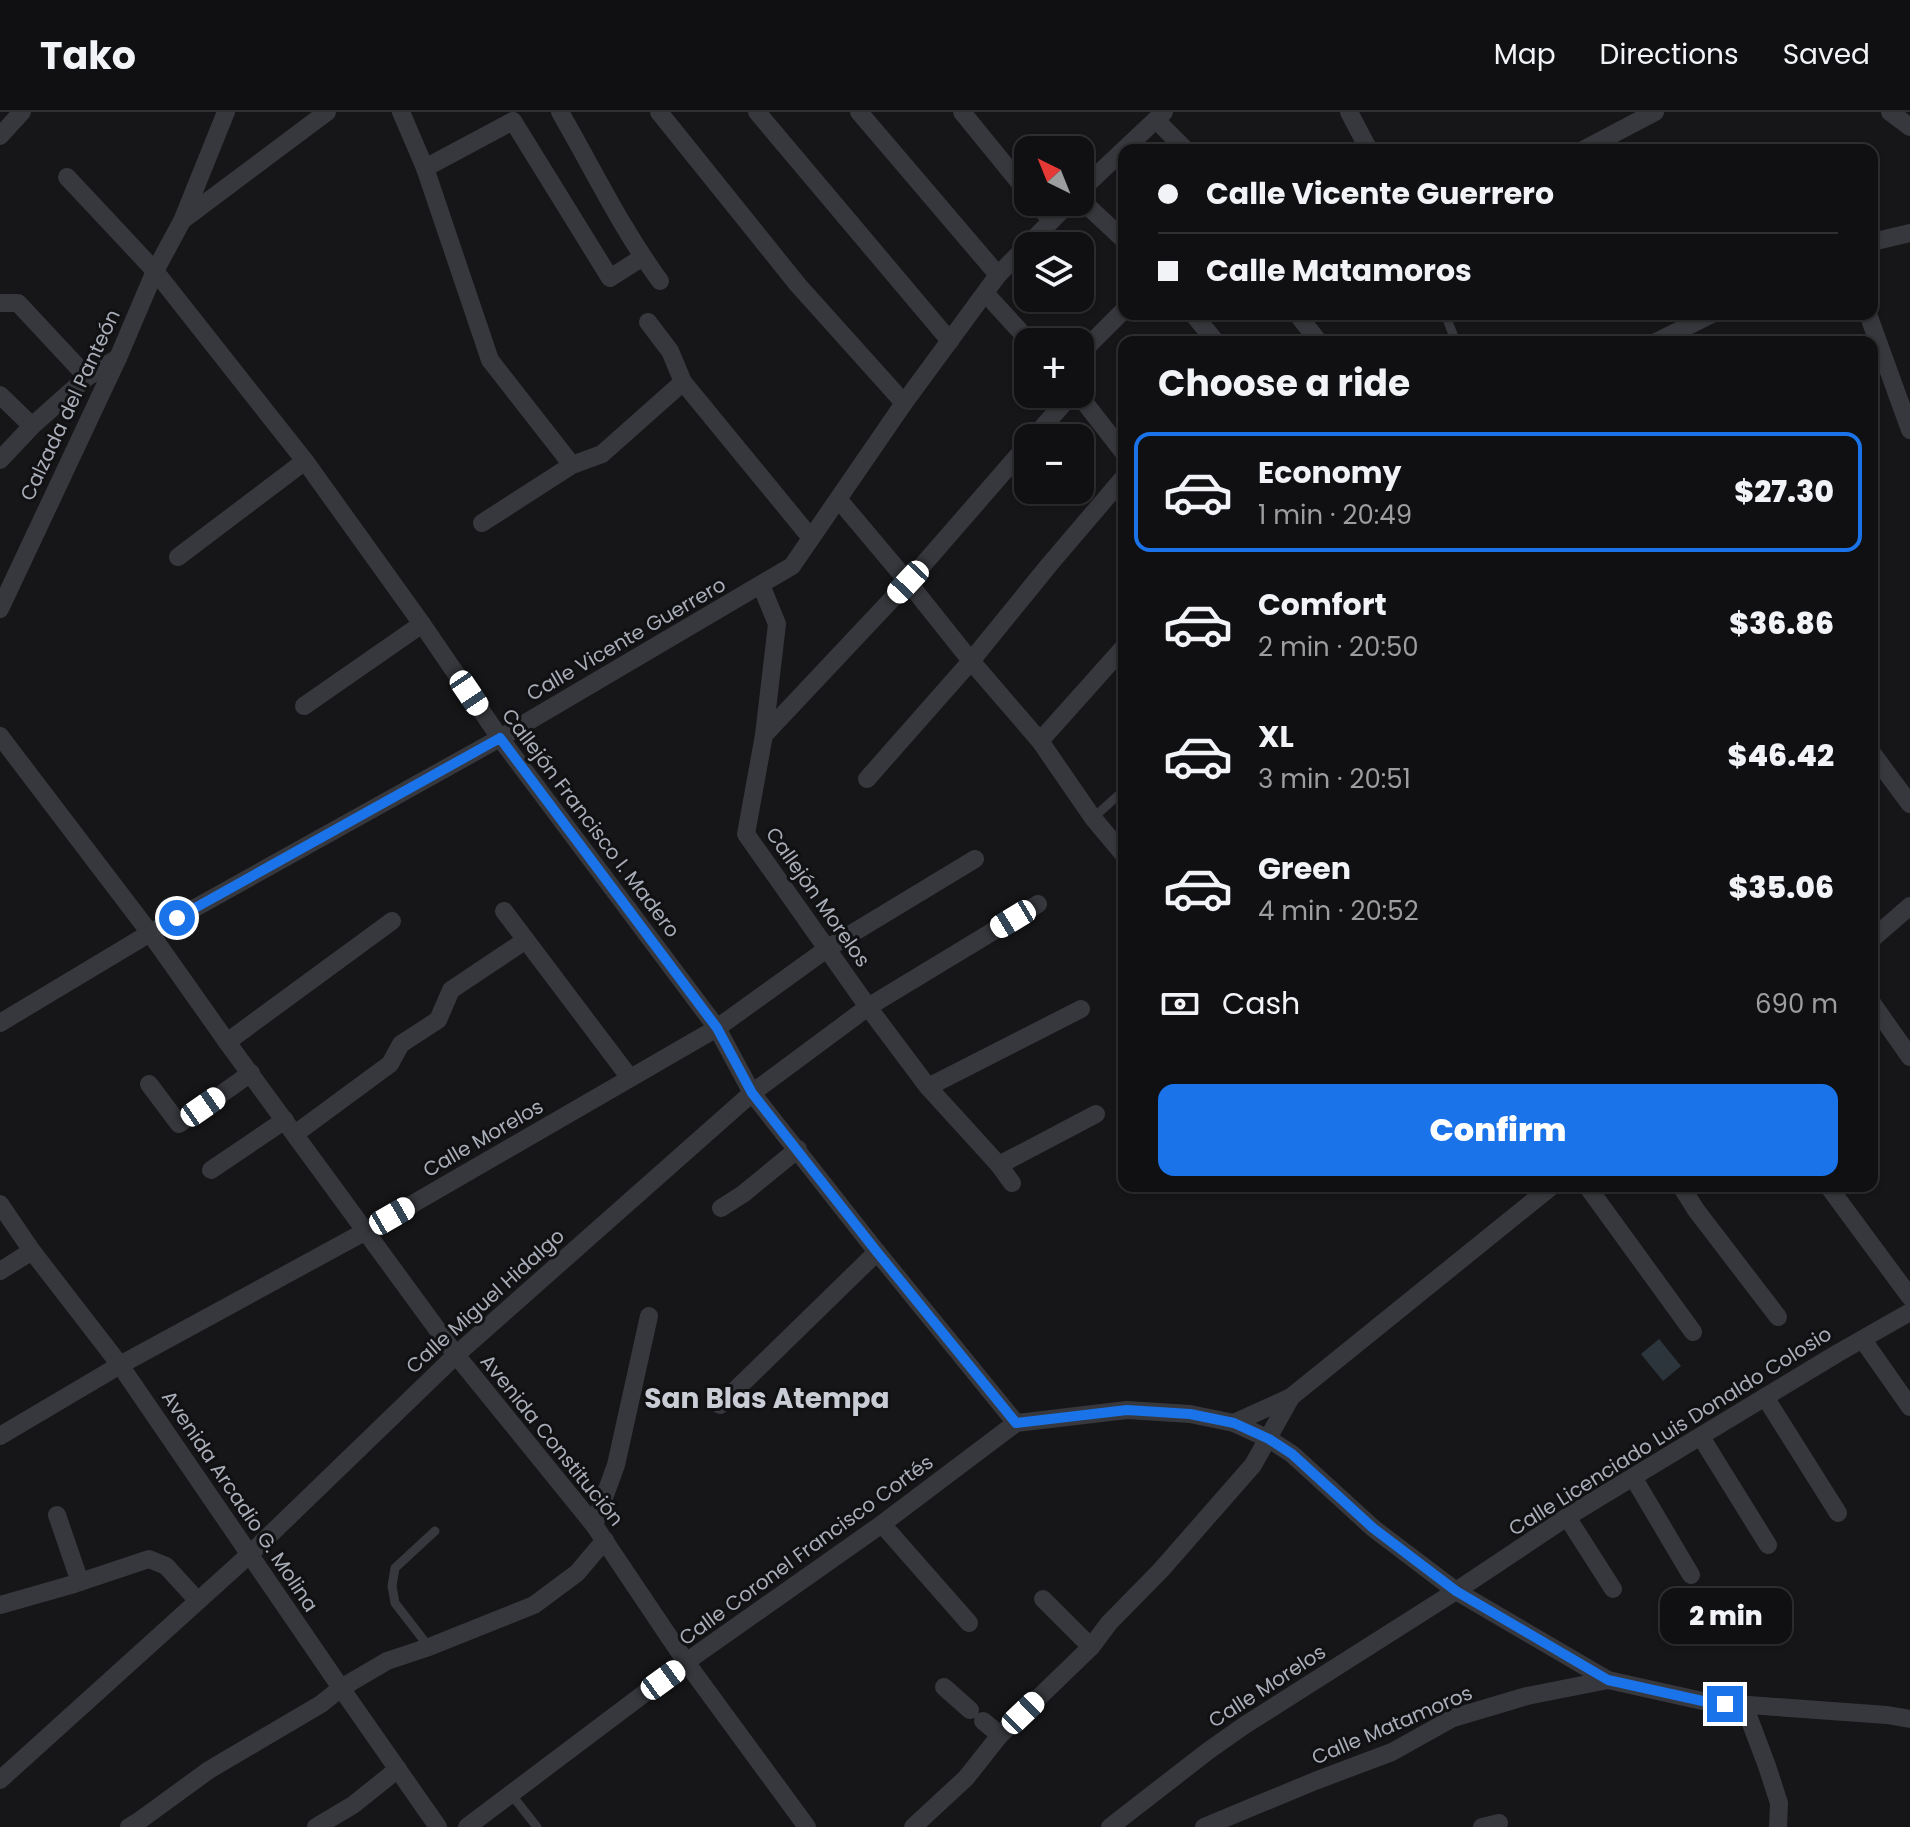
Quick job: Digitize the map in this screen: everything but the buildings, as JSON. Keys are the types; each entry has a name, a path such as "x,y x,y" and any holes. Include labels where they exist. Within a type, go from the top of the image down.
{"street":[{"path":"0,136 22,112"},
{"name":"Calzada del Panteón","path":"0,609 118,358 155,271 182,221 226,112"},
{"name":"Calzada del Panteón","path":"182,221 327,112"},
{"path":"401,112 425,168 490,360 572,465"},
{"path":"560,112 643,257 660,281"},
{"path":"659,112 798,285 904,403"},
{"path":"757,112 950,341"},
{"path":"859,112 998,275"},
{"path":"962,112 1014,176"},
{"path":"1594,144 1655,112"},
{"path":"1890,112 1910,127"},
{"path":"1355,115 1367,144"},
{"path":"1130,144 1160,116 1181,144"},
{"path":"425,168 513,121 610,278 643,257"},
{"path":"1094,178 1118,155"},
{"name":"Callejón Francisco I. Madero","path":"67,177 155,271 305,461 500,738 717,1028 752,1093 1016,1423"},
{"path":"1094,212 1118,234"},
{"path":"1047,216 1051,221"},
{"name":"Calle Vicente Guerrero","path":"0,1023 150,933 500,738 792,566 904,403 998,275 1056,216"},
{"path":"1878,241 1910,233"},
{"path":"986,294 1017,328"},
{"path":"0,303 18,303 87,377"},
{"path":"1094,340 1118,316"},
{"path":"1198,320 1211,336"},
{"path":"1302,320 1314,336"},
{"path":"1668,336 1700,320"},
{"path":"648,322 670,351 683,382 811,538"},
{"path":"1878,342 1910,430"},
{"path":"0,460 32,426 87,377 118,358"},
{"path":"482,523 572,465 602,454 683,382"},
{"path":"0,395 32,426"},
{"path":"1046,424 1062,408"},
{"path":"1087,408 1118,446"},
{"path":"764,735 908,582 1014,460"},
{"path":"178,557 305,461"},
{"path":"867,779 971,661 1118,484"},
{"path":"839,500 1040,741 1093,818 1118,848"},
{"name":"Callejón Morelos","path":"761,585 777,624 764,735 746,834 928,1087 1012,1183"},
{"path":"304,706 422,624"},
{"path":"1040,741 1118,654"},
{"name":"Avenida Constitución","path":"0,736 150,933 456,1355 600,1532 686,1662 807,1827"},
{"path":"1878,761 1910,804"},
{"name":"Calle Morelos","path":"0,1436 120,1365 366,1231 717,1028 828,948 975,859"},
{"name":"Calle Miguel Hidalgo","path":"0,1780 250,1554 456,1355 752,1093 868,1007 1038,904"},
{"path":"1878,934 1910,906"},
{"path":"504,911 630,1078"},
{"path":"227,1042 392,921"},
{"path":"211,1170 290,1127 390,1064 401,1044 438,1020 451,990 526,940"},
{"path":"928,1087 1081,1009"},
{"path":"1878,1012 1910,1057"},
{"path":"149,1084 179,1124 251,1073"},
{"path":"999,1165 1096,1114"},
{"path":"721,1208 798,1149"},
{"path":"1234,1423 1291,1397 1545,1192"},
{"path":"1591,1192 1693,1332"},
{"path":"1685,1192 1778,1317"},
{"path":"1832,1192 1910,1297"},
{"name":"Avenida Arcadio G. Molina","path":"0,1204 32,1251 120,1365 438,1827"},
{"path":"0,1271 32,1251"},
{"path":"720,1405 877,1252"},
{"name":"Calle Licenciado Luis Donaldo Colosio","path":"1456,1591 1567,1517 1910,1312"},
{"path":"129,1827 209,1770 387,1661 534,1605 577,1573 600,1532 649,1316"},
{"path":"1863,1340 1910,1407"},
{"path":"913,1827 966,1778 1000,1735 1091,1647 1109,1623 1161,1570 1253,1465 1291,1397"},
{"path":"1765,1397 1838,1513"},
{"path":"1016,1423 1127,1410 1190,1414 1234,1423 1292,1454 1373,1528 1456,1591 1608,1680"},
{"name":"Calle Coronel Francisco Cortés","path":"467,1827 686,1662 882,1524 1016,1423"},
{"path":"1701,1437 1768,1545"},
{"path":"1633,1477 1691,1575"},
{"path":"57,1515 80,1582"},
{"path":"1567,1517 1613,1589"},
{"path":"882,1524 969,1623"},
{"path":"0,1605 149,1559 166,1566 198,1601"},
{"name":"Calle Morelos","path":"1110,1827 1245,1725 1456,1591"},
{"path":"1043,1599 1091,1647"},
{"name":"Calle Matamoros","path":"1204,1827 1392,1752 1453,1718 1527,1696 1608,1680 1707,1702 1910,1719"},
{"path":"944,1687 1000,1735"},
{"path":"1744,1705 1779,1803 1778,1827"},
{"name":"Calle Matamoros","path":"1887,1715 1910,1705"},
{"path":"316,1827 353,1805 398,1769"}],"lane":[{"path":"1093,818 1118,795"},
{"path":"429,1647 395,1603 392,1586 395,1568 435,1531"},
{"path":"511,1794 537,1827"}],"shaded area":[{"path":"1659,1339 1681,1366 1663,1381 1641,1354"}],"district":[{"name":"San Blas Atempa","path":"767,1398"}],"route":[{"path":"177,918 500,738 717,1028 752,1093 1016,1423 1127,1410 1190,1414 1234,1423 1292,1454 1373,1528 1456,1591 1608,1680 1725,1704"}]}
